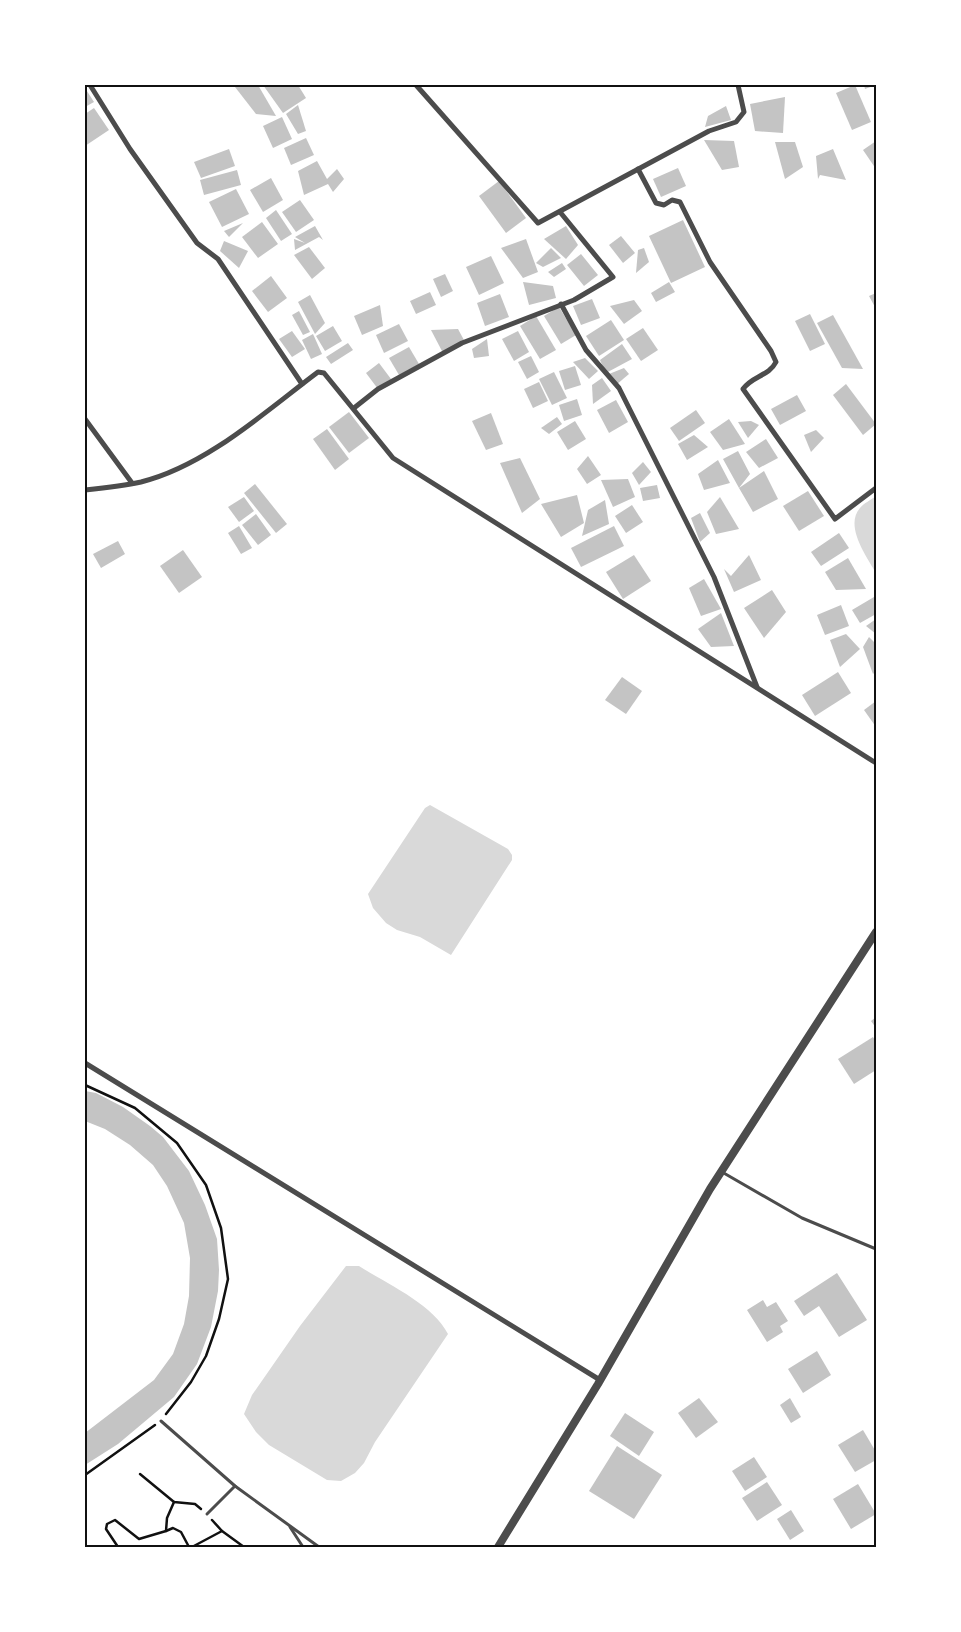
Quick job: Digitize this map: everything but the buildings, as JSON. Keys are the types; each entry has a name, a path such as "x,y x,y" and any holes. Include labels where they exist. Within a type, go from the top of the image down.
{"street":[{"path":"90,85 136,157 197,243 218,259 302,384"},
{"path":"416,85 538,223 709,131 736,122 744,112 738,85"},
{"path":"638,169 656,203 664,205 672,200 680,202 710,262 771,351 776,362 773,370 748,382 743,389 836,519 876,488"},
{"path":"354,408 378,389 462,343 574,300 613,277 560,212"},
{"path":"561,304 586,350 619,388 714,578 757,688"},
{"path":"85,490 132,483 177,469 215,448 318,372 324,373 393,458 876,763"},
{"path":"85,419 132,483"},
{"path":"498,1547 600,1380 722,1172 876,932"},
{"path":"85,1063 600,1380"}],"lane":[{"path":"722,1172 802,1218 876,1249"},
{"path":"160,1421 235,1486 319,1547"},
{"path":"207,1514 235,1486"},
{"path":"287,1523 304,1547"}],"path":[{"path":"85,1085 135,1108 177,1143 206,1185 221,1228 228,1279 219,1319 206,1356 191,1382 160,1421 85,1475"},
{"path":"140,1474 174,1502 195,1504 222,1530 244,1547"},
{"path":"166,1531 167,1518 174,1502"},
{"path":"118,1547 106,1529 110,1521 115,1520 139,1539 173,1528 180,1532 190,1547 222,1530"}],"shaded area":[{"path":"876,496 876,573 863,550 854,524 860,508"},
{"path":"430,805 508,849 512,855 512,860 451,955 420,937 397,930 386,923 373,908 368,894 425,808"},
{"path":"346,1266 359,1266 421,1304 441,1323 448,1334 375,1442 364,1463 355,1473 341,1481 327,1480 269,1445 256,1432 244,1414 252,1395 300,1326"}]}
